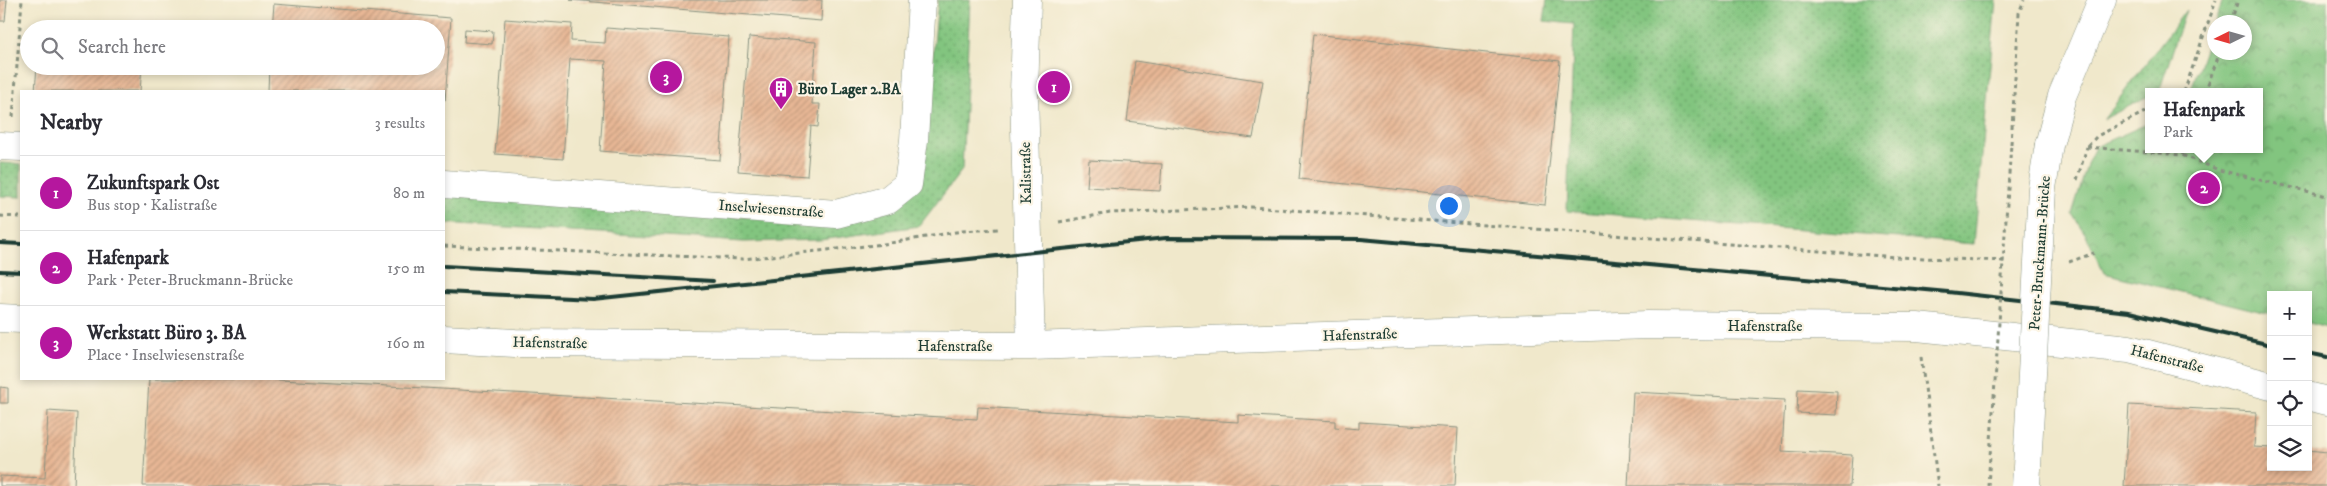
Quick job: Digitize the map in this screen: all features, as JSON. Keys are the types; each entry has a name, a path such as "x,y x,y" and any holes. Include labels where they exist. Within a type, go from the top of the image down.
{"main road":[{"name":"Inselwiesenstraße","path":"445,184 836,214 888,200 908,184 914,140 922,0"},
{"name":"Kalistraße","path":"1028,0 1024,93 1030,346"},
{"name":"Peter-Bruckmann-Brücke","path":"2026,486 2042,188 2048,146 2062,96 2102,0"},
{"path":"0,318 20,318"},
{"name":"Hafenstraße","path":"445,340 515,343 1030,346 1648,325 1917,327 2129,348 2267,385"},
{"path":"2312,397 2327,401"}],"path":[{"path":"20,20 22,0"},
{"path":"1988,486 2019,13 2024,0"},
{"path":"2185,88 2216,0"},
{"path":"2233,15 2238,0"},
{"path":"11,146 20,27"},
{"path":"2206,88 2217,60"},
{"path":"2145,112 2097,136 2087,147 2145,152"},
{"path":"2158,153 2182,155 2219,170 2327,196"},
{"path":"445,246 743,259 884,244 962,232 1028,228 1110,213 1252,207 1896,257 2010,261"},
{"path":"0,216 20,217"},
{"path":"2067,263 2094,253"},
{"path":"1917,327 1938,486"}],"green space":[{"path":"938,0 970,0 962,170 919,226 820,240 743,242 445,223 445,195 768,219 921,187"},
{"path":"1547,0 1996,0 1974,244 1567,211 1574,24 1544,21"},
{"path":"2223,0 2327,0 2327,328 2312,324 2312,291 2267,291 2267,313 2104,273 2086,235 2072,214 2088,162 2095,147 2145,125 2145,153 2263,153 2263,88 2191,88 2207,44 2207,60 2252,60 2252,15 2218,15"},
{"path":"2186,10 2160,88 2145,88 2145,98 2104,119"},
{"path":"0,163 20,164 20,197 0,196"}],"building":[{"path":"0,0 7,0 5,21 0,21"},
{"path":"570,0 822,0 821,21"},
{"path":"274,4 451,18 445,101 445,90 268,90 269,75 445,75 445,20 273,20"},
{"path":"505,19 572,24 571,41 605,43 606,28 729,37 720,160 600,151 606,61 570,59 563,159 495,154"},
{"path":"465,29 493,31 492,44 464,42"},
{"path":"1313,34 1560,61 1545,205 1299,179"},
{"name":"Büro Lager 2.BA","path":"749,37 816,42 812,104 820,104 818,127 811,126 807,176 738,171"},
{"path":"1135,61 1263,81 1253,138 1127,121"},
{"path":"36,75 141,75 140,90 35,90"},
{"path":"1089,160 1162,164 1160,191 1087,187"},
{"path":"149,380 281,380 977,419 978,407 1238,422 1238,415 1335,421 1335,427 1359,429 1359,422 1458,428 1455,486 143,486"},
{"path":"0,387 8,388 8,403 0,403"},
{"path":"1798,389 1837,391 1836,415 1797,413"},
{"path":"1633,392 1785,400 1782,451 1852,455 1850,486 1628,486"},
{"path":"2129,405 2256,412 2254,447 2267,448 2267,471 2312,471 2312,450 2327,452 2327,486 2124,486"},
{"path":"48,411 77,413 74,486 0,486 0,476 45,478"}],"railway":[{"path":"445,292 593,299 1166,238 1361,239 1948,292 2129,312 2267,344"},
{"path":"0,243 20,244"},
{"path":"445,266 713,281"},
{"path":"0,271 20,272"},
{"path":"2312,354 2327,357"}],"place":[{"name":"Werkstatt Büro 3. BA","path":"666,77"},
{"name":"Zukunftspark Ost","path":"1054,87"},
{"name":"Büro Lager 2.BA","path":"781,110"},
{"name":"Hafenpark","path":"2204,188"}]}
